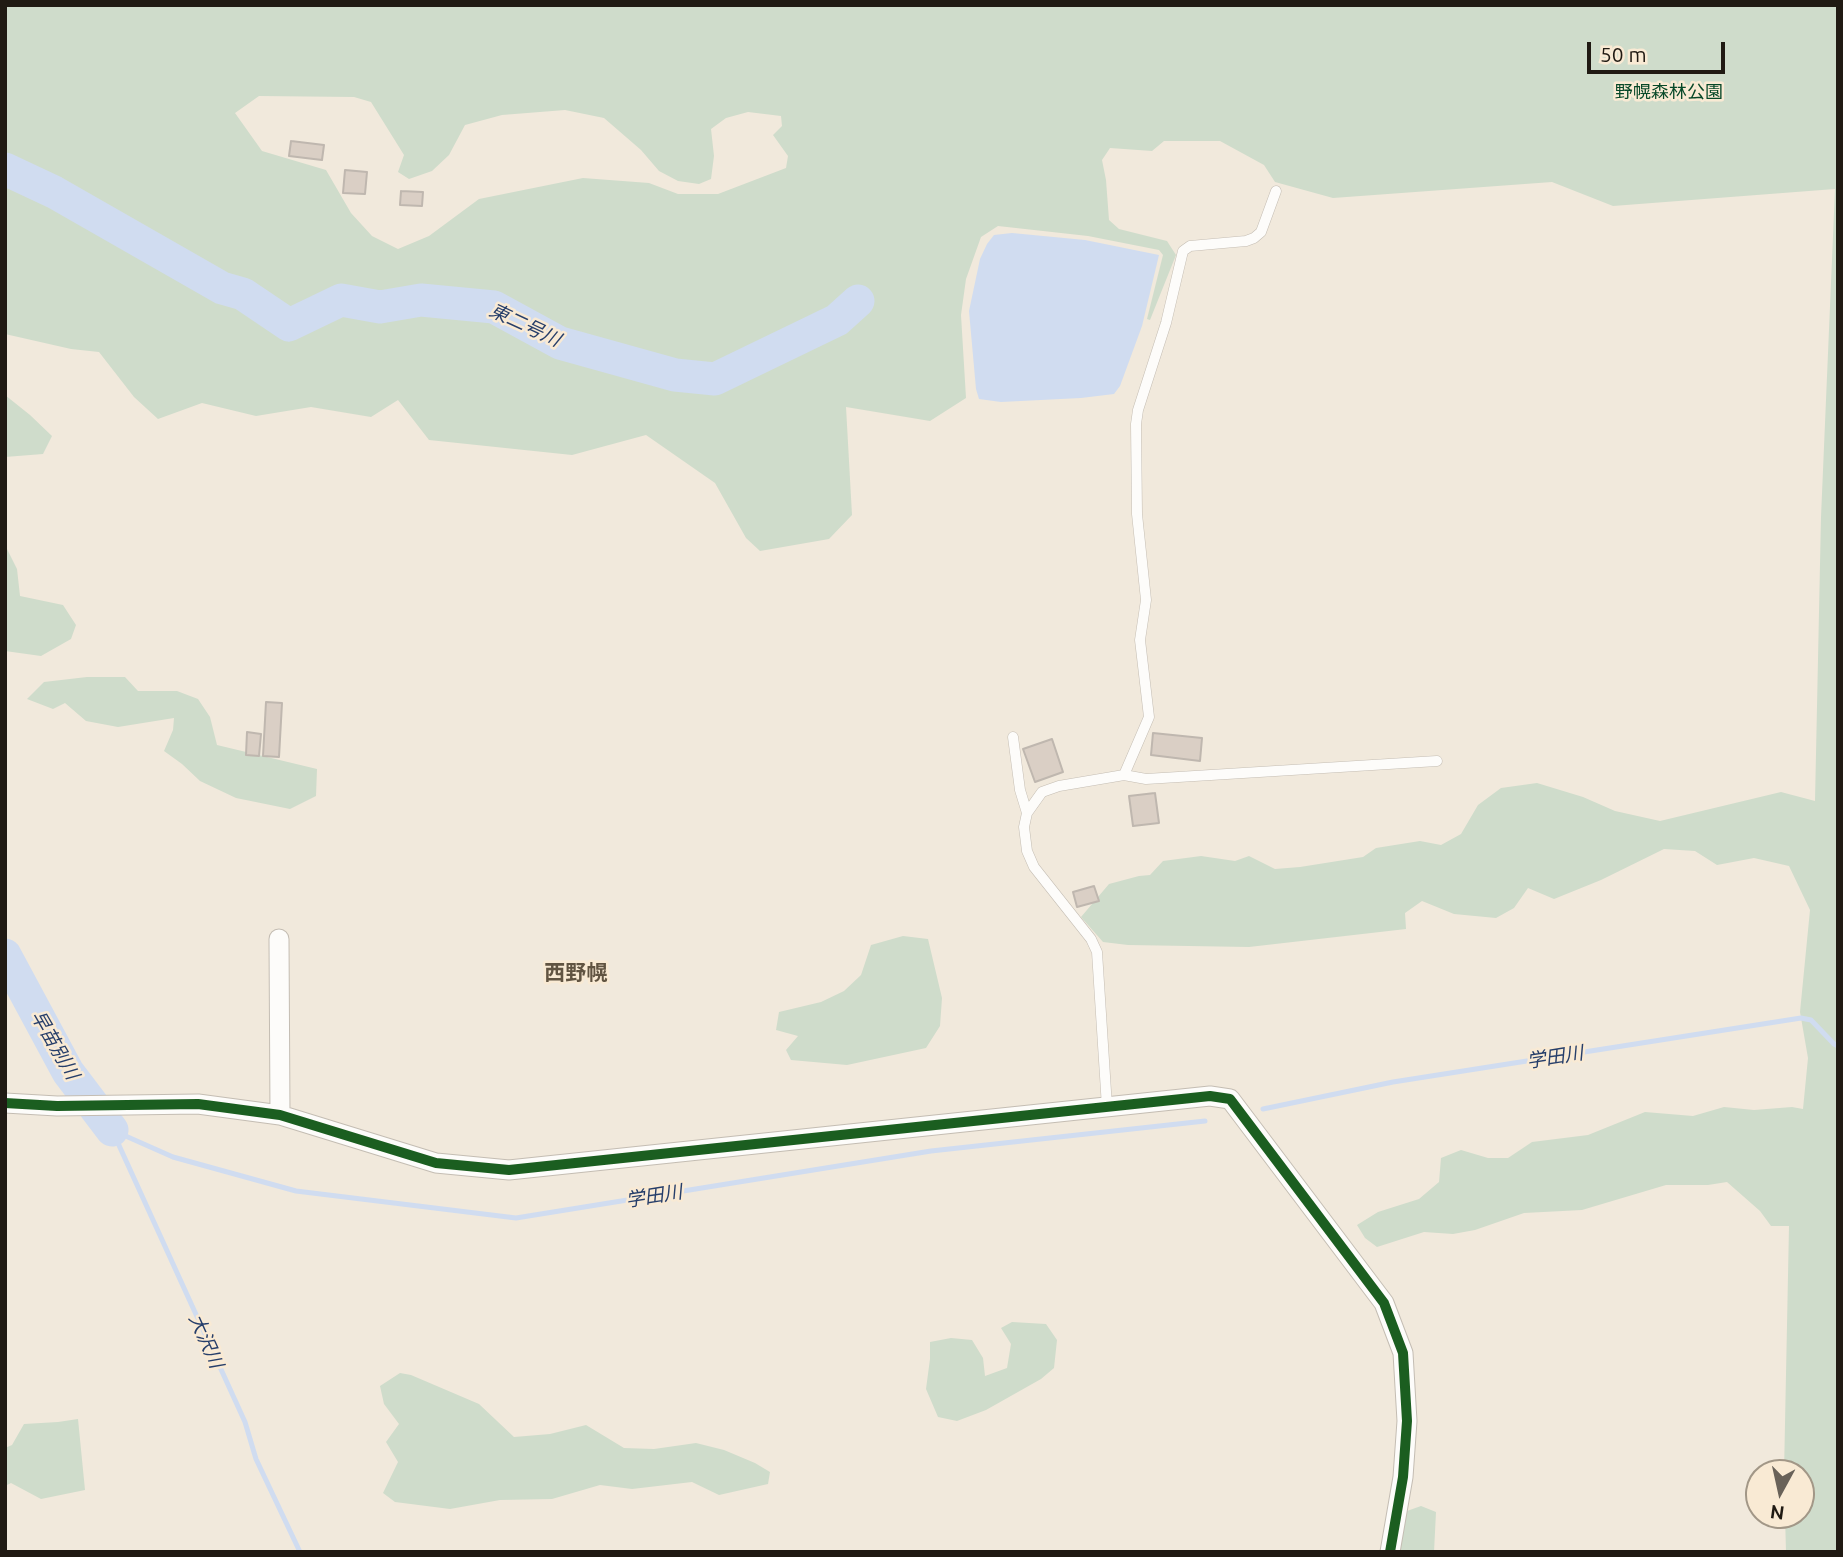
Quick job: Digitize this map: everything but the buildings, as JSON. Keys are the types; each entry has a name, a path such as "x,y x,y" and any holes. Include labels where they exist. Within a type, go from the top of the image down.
{"street":[{"path":"279,939 279,1115"},
{"path":"5,1103 57,1106 198,1104 279,1115 436,1163 509,1170 1210,1096 1230,1099 1384,1303 1403,1353 1407,1422 1403,1476 1390,1552"}],"lane":[{"path":"1124,775 1149,717 1140,640 1146,600 1137,514 1138,410 1166,323 1183,251 1190,246 1254,238 1261,232 1276,191"},
{"path":"1013,737 1020,790 1027,813"},
{"path":"1107,1107 1097,952 1091,939 1034,867 1027,851 1024,827 1027,813 1042,792 1059,786 1124,775 1146,779 1437,761"}],"green space":[{"name":"野幌森林公園","path":"5,5 1838,5 1838,1552 1786,1552 1785,1529 1815,1529 1815,1459 1784,1459 1789,1226 1771,1226 1760,1211 1727,1182 1666,1185 1582,1210 1524,1213 1475,1230 1453,1234 1424,1232 1377,1247 1365,1238 1357,1225 1378,1212 1419,1199 1439,1182 1441,1158 1461,1150 1488,1158 1508,1158 1532,1142 1588,1135 1645,1112 1693,1116 1724,1107 1754,1110 1792,1107 1803,1109 1808,1058 1800,1012 1810,910 1789,866 1754,858 1717,865 1695,851 1664,849 1601,880 1554,899 1528,888 1514,908 1496,918 1454,914 1422,901 1405,913 1406,929 1249,947 1128,945 1103,942 1081,917 1109,884 1150,875 1163,861 1201,856 1235,861 1249,856 1275,869 1363,857 1376,848 1420,841 1441,845 1461,834 1478,805 1501,788 1537,783 1583,797 1615,811 1660,821 1781,792 1815,801 1821,517 1835,189 1613,206 1552,182 1333,198 1275,182 1264,165 1220,141 1164,141 1152,151 1110,148 1102,160 1109,220 1119,229 1167,241 1176,255 1150,320 1147,319 1163,255 1159,250 1088,236 998,226 981,237 966,279 961,315 966,398 930,421 846,407 852,515 829,539 760,551 746,538 715,483 646,435 572,455 429,440 398,400 371,417 311,407 256,416 202,403 158,419 134,397 99,352 71,349 5,334","holes":["259,96 354,97 371,102 404,155 398,172 409,179 432,171 449,155 465,125 502,115 565,110 604,118 641,150 659,171 678,181 699,184 711,179 714,156 711,129 726,118 748,112 781,116 782,126 773,135 788,156 786,168 718,194 678,194 649,183 583,178 479,199 429,236 398,249 372,236 351,213 326,170 262,151 235,113"]},
{"path":"5,395 52,436 43,454 5,457"},
{"path":"5,545 17,569 20,596 63,605 76,625 71,639 41,656 5,651"},
{"path":"87,677 125,677 138,691 177,691 198,699 210,717 217,745 317,769 316,796 290,809 236,798 200,781 164,751 173,730 174,718 118,727 86,721 65,703 53,709 27,699 44,682"},
{"path":"903,936 928,939 942,998 940,1026 926,1048 847,1065 791,1060 786,1050 798,1036 776,1030 779,1012 821,1002 844,991 861,975 871,945"},
{"path":"1012,1322 1046,1324 1057,1340 1054,1368 1041,1379 986,1410 957,1421 938,1417 926,1389 930,1342 951,1338 972,1340 983,1358 985,1376 1007,1368 1011,1344 1001,1328"},
{"path":"400,1373 411,1375 479,1404 514,1437 550,1434 586,1425 624,1448 654,1449 696,1443 724,1450 755,1463 770,1472 768,1484 719,1495 692,1482 632,1489 600,1485 552,1499 500,1500 450,1509 395,1502 383,1493 398,1462 386,1442 399,1424 384,1404 380,1386"},
{"path":"78,1419 85,1490 41,1499 11,1483 5,1486 5,1448 12,1445 24,1424"},
{"path":"1421,1506 1436,1512 1434,1552 1397,1552 1407,1511"}],"water":[{"path":"1012,233 1085,240 1159,255 1142,326 1120,386 1114,394 1001,402 979,399 969,311 980,259 987,244 994,235"}],"waterway":[{"name":"東二号川","path":"5,169 54,192 222,288 243,294 289,325 341,300 380,307 421,300 494,307 560,343 675,375 715,379 837,320 858,301"},
{"name":"早苗別川","path":"5,955 68,1072 112,1130"},
{"name":"学田川","path":"1263,1109 1393,1082 1801,1018 1811,1020 1838,1046"},
{"name":"学田川","path":"112,1130 173,1157 296,1191 516,1218 931,1151 1205,1121"},
{"name":"大沢川","path":"112,1130 245,1422 256,1459 300,1552"}],"cycle path":[{"path":"5,1103 57,1106 198,1104 280,1115 436,1163 509,1170 1210,1096 1230,1099 1384,1303 1403,1353 1407,1421 1403,1477 1390,1552"}],"district":[{"name":"西野幌","path":"576,973"}]}
